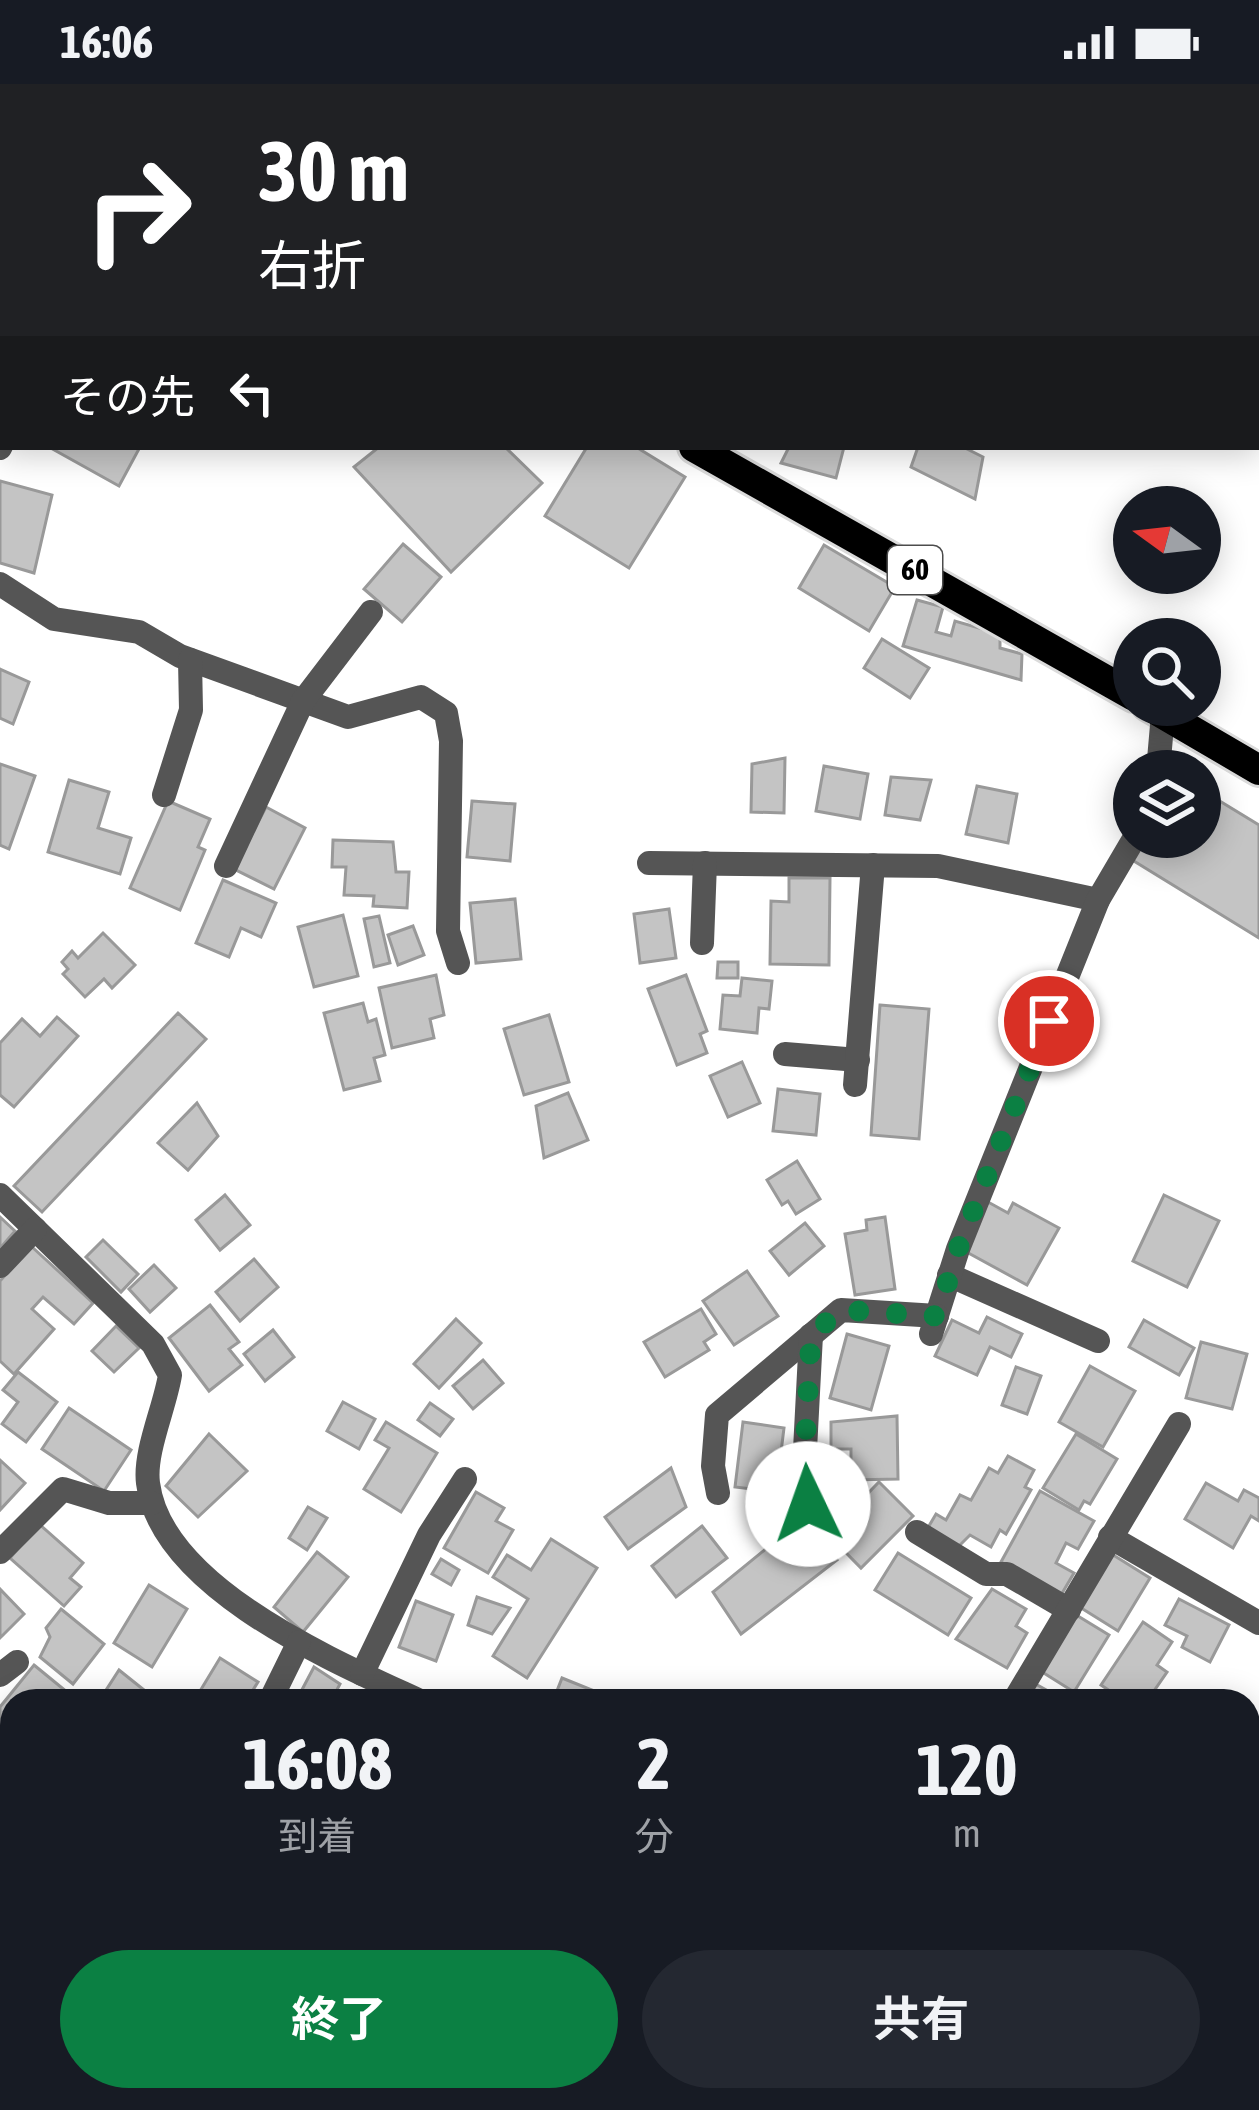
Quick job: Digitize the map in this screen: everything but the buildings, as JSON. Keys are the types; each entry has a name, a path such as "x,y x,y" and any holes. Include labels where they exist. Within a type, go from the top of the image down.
{"main road":[{"name":"60","path":"699,450 1113,684"},
{"path":"1183,726 1259,770"}],"street":[{"path":"0,584 54,620 139,632 190,660 348,717 421,698 446,712 452,741 448,932 458,963"},
{"path":"226,866 303,701 371,612"},
{"path":"164,796 191,710 190,660"},
{"path":"718,1492 713,1466 717,1415 841,1310 934,1325 949,1275 1098,900 1123,858"},
{"path":"649,863 938,866 1098,900"},
{"path":"702,944 705,863"},
{"path":"785,1054 857,1073 873,865"},
{"path":"0,1195 153,1344 170,1375 146,1477 152,1503 196,1567 242,1610 373,1686 429,1535 466,1479"},
{"path":"0,1266 35,1229"},
{"path":"949,1275 1098,1341"},
{"path":"808,1504 803,1488 811,1335"},
{"path":"1021,1689 1179,1424"},
{"path":"0,1552 63,1489 110,1503 152,1503"},
{"path":"917,1532 986,1574 1007,1574 1069,1610"},
{"path":"1110,1537 1259,1623"},
{"path":"276,1689 299,1642"}],"route":[{"path":"808,1504 803,1488 811,1335 841,1310 937,1316 958,1249 1049,1021"}]}
